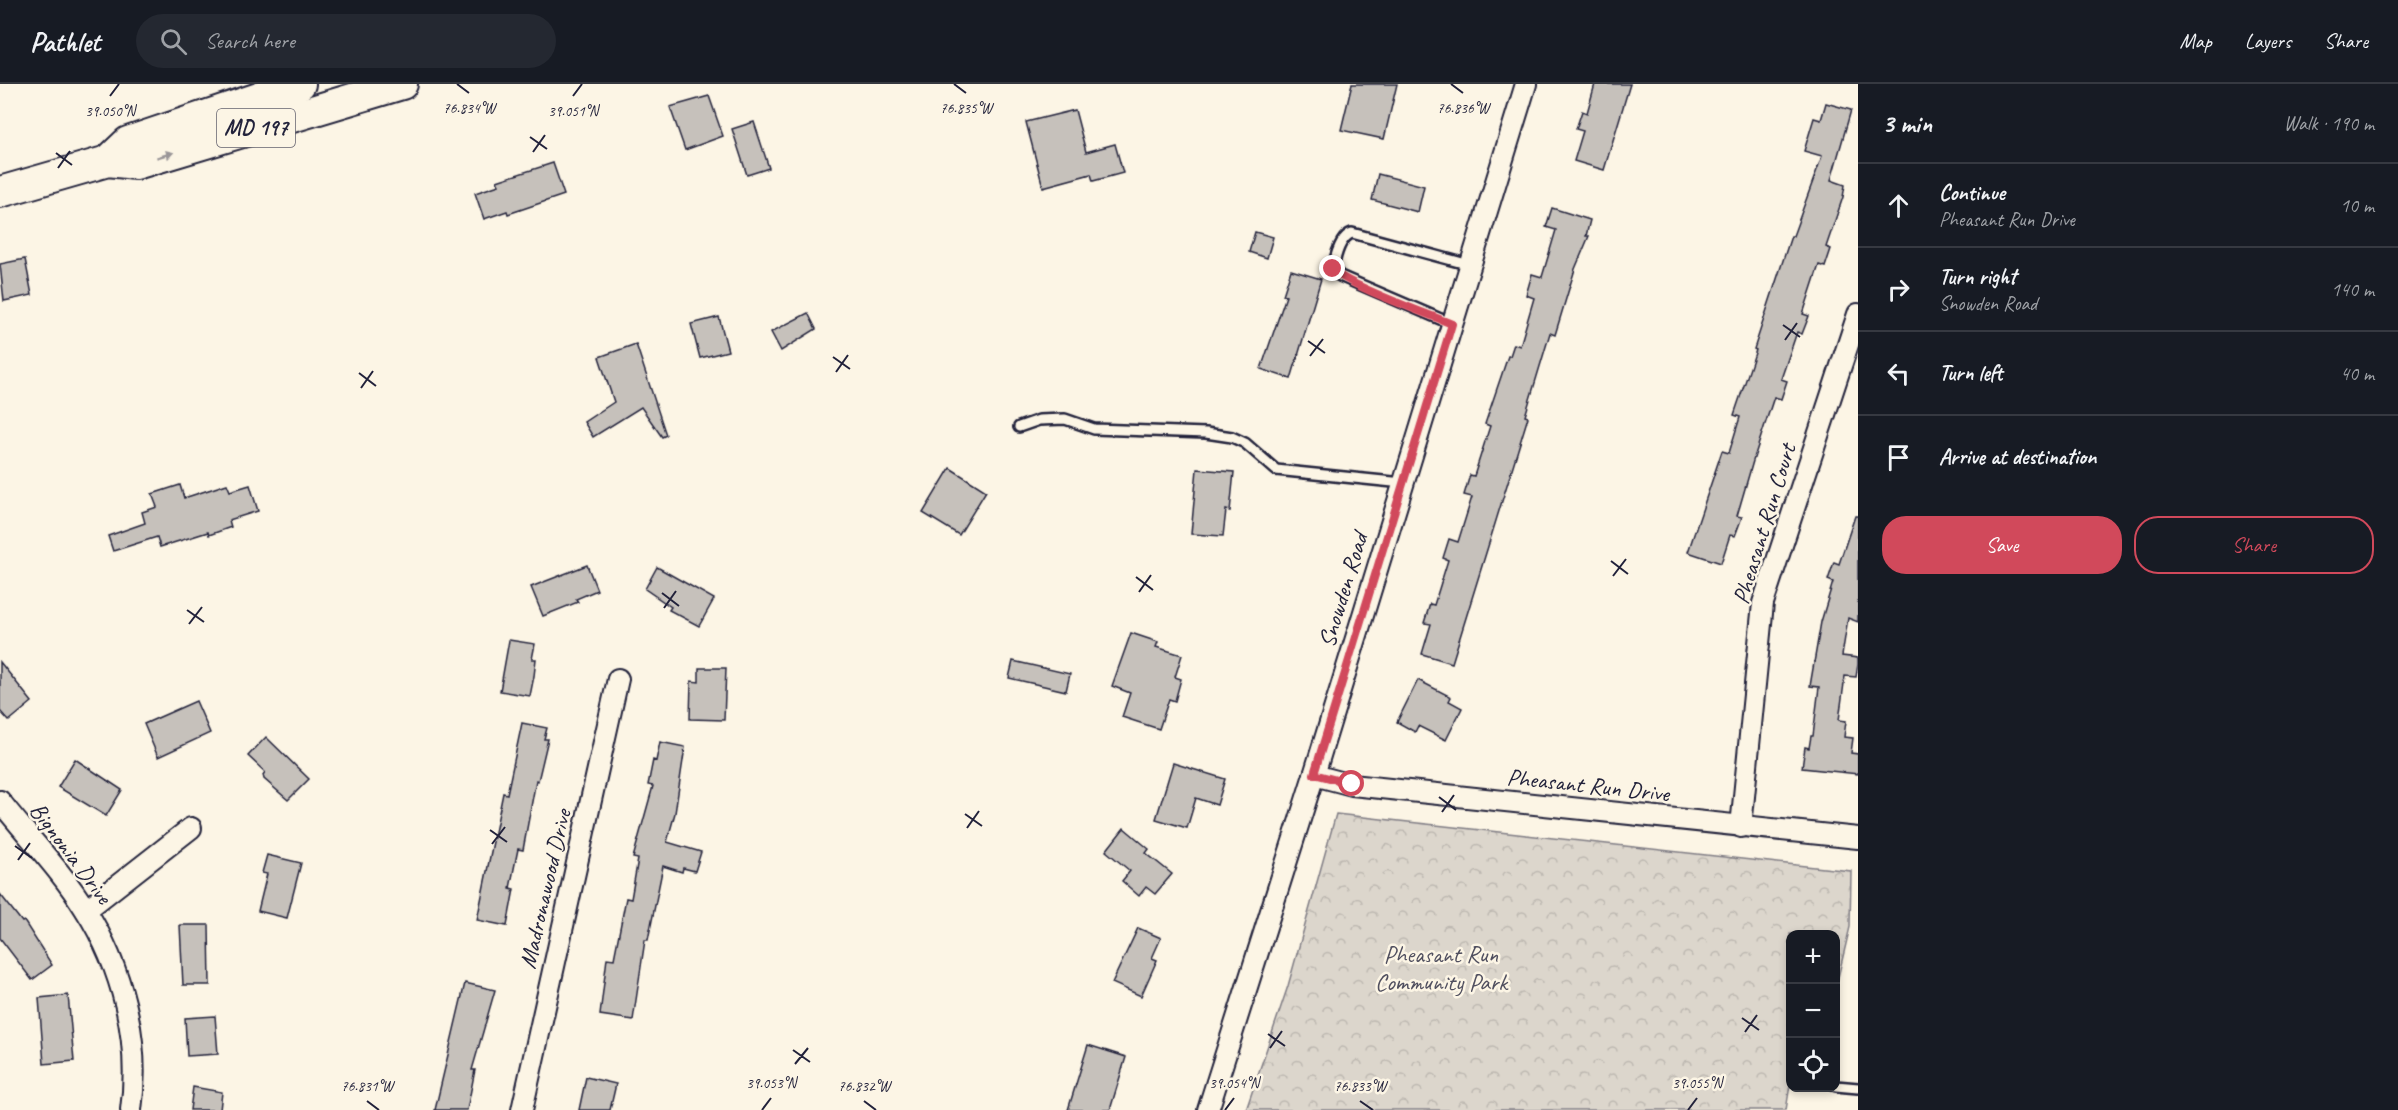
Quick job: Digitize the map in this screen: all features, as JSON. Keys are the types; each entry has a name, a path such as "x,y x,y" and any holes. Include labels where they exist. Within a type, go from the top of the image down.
{"main road":[{"name":"MD 197","path":"108,161 128,142 300,84"},
{"name":"MD 197","path":"0,192 108,161 136,164 402,84"}],"street":[{"name":"Snowden Road","path":"1208,1110 1526,84"},
{"name":"Pheasant Run Court","path":"1741,827 1763,603 1858,314"},
{"name":"Madronawood Drive","path":"522,1110 618,679"},
{"name":"Pheasant Run Drive","path":"1314,774 1352,784 1858,838"},
{"name":"Bignonia Drive","path":"0,801 86,910 111,963 124,999 133,1055 131,1110"},
{"path":"86,910 191,828"}],"lane":[{"path":"1452,324 1340,276 1333,269 1334,263 1344,238 1352,233 1470,265"},
{"path":"1019,427 1039,420 1065,419 1094,429 1223,436 1245,443 1276,470 1403,483"},
{"path":"1840,1086 1858,1088"}],"green space":[{"name":"Pheasant Run Community Park","path":"1336,814 1851,871 1850,927 1840,969 1840,930 1786,930 1786,1092 1789,1092 1786,1110 1246,1110 1288,986"}],"building":[{"path":"1352,84 1397,84 1384,139 1341,130"},
{"path":"1595,84 1630,84 1604,170 1574,161 1583,131 1576,129 1582,111 1587,113"},
{"path":"709,96 723,136 685,150 670,107"},
{"path":"1826,103 1851,110 1831,180 1845,185 1843,197 1826,247 1831,249 1825,267 1819,265 1803,314 1809,316 1802,334 1797,332 1781,379 1787,381 1781,399 1774,397 1753,461 1737,516 1742,517 1735,536 1730,535 1721,563 1688,552 1722,451 1729,453 1740,417 1734,415 1756,350 1754,349 1791,236 1793,236 1822,156 1804,151 1814,118 1821,120"},
{"path":"1075,110 1086,152 1115,144 1123,173 1093,181 1091,174 1043,187 1026,122"},
{"path":"754,122 769,168 747,175 732,129"},
{"path":"553,163 564,195 508,214 507,211 484,219 475,193 499,185 497,181"},
{"path":"1378,174 1424,186 1418,212 1372,200"},
{"path":"1552,208 1590,220 1586,236 1589,236 1575,269 1555,335 1550,333 1525,416 1528,417 1452,663 1422,654 1431,624 1424,623 1430,604 1434,605 1448,560 1443,558 1449,539 1458,542 1472,497 1464,495 1470,475 1474,476 1490,426 1485,424 1508,356 1514,344 1520,346 1534,298 1526,295 1532,274 1542,277 1556,230 1546,227"},
{"path":"1255,232 1273,237 1267,258 1249,252"},
{"path":"25,259 32,295 4,301 0,264"},
{"path":"1291,270 1321,279 1291,379 1261,369 1286,296 1283,295"},
{"path":"808,313 816,329 781,351 771,332"},
{"path":"719,317 728,351 700,358 691,324"},
{"path":"636,344 666,435 662,437 641,407 593,437 584,422 614,402 599,357"},
{"path":"950,468 986,491 959,535 923,513"},
{"path":"1197,469 1234,472 1230,511 1226,510 1223,536 1191,534"},
{"path":"227,484 230,491 250,485 258,511 229,520 231,527 209,535 208,532 160,547 157,537 113,551 108,536 145,523 142,512 157,507 152,494 180,485 184,498"},
{"path":"1855,516 1858,516 1858,622 1848,618 1842,656 1858,658 1858,664 1856,677 1845,676 1839,720 1846,721 1844,737 1853,738 1851,753 1858,754 1858,774 1802,768 1805,747 1809,748 1811,736 1813,736 1819,687 1810,686 1821,622 1833,582 1828,580 1834,562 1839,564"},
{"path":"587,565 597,590 576,599 578,602 543,616 531,587"},
{"path":"657,567 714,599 699,626 669,610 671,607 645,589"},
{"path":"1131,633 1158,642 1156,647 1182,655 1175,677 1181,679 1175,701 1169,699 1159,729 1122,717 1130,693 1112,686"},
{"path":"509,640 535,644 532,659 536,659 530,696 500,691"},
{"path":"1013,661 1070,674 1066,691 1009,678"},
{"path":"0,662 32,702 9,721 0,711"},
{"path":"699,668 726,668 724,720 690,719 691,681 699,682"},
{"path":"1418,680 1451,697 1449,701 1462,708 1446,740 1418,726 1415,732 1397,722"},
{"path":"196,701 210,733 158,757 144,724"},
{"path":"522,723 547,728 544,739 548,739 538,781 536,780 523,850 518,849 510,888 514,889 507,926 477,920 503,793 507,794"},
{"path":"266,737 309,779 288,800 264,779 265,772 248,756"},
{"path":"660,742 685,747 675,813 667,842 701,852 695,871 683,868 682,872 663,866 648,940 645,940 633,1020 600,1015 607,958 614,959 626,898 631,899 638,859 633,858 653,786 648,785 653,760 656,761"},
{"path":"75,759 122,790 106,816 58,787"},
{"path":"1173,763 1225,779 1217,805 1196,798 1187,828 1156,819"},
{"path":"1124,828 1149,849 1146,853 1172,874 1155,894 1146,887 1139,896 1122,881 1130,871 1106,851"},
{"path":"267,855 301,863 287,918 258,911 267,874 262,873"},
{"path":"0,894 22,922 24,921 52,965 32,980 0,938"},
{"path":"180,925 209,925 210,985 183,985"},
{"path":"1138,928 1161,938 1152,958 1157,960 1141,996 1112,983"},
{"path":"465,983 495,990 472,1070 475,1070 467,1110 435,1110"},
{"path":"68,995 74,1061 44,1064 39,998"},
{"path":"215,1016 218,1054 187,1056 185,1018"},
{"path":"1088,1045 1126,1057 1110,1110 1068,1110"},
{"path":"586,1077 616,1084 610,1110 579,1110"},
{"path":"193,1087 222,1092 220,1110 190,1110"}],"route":[{"path":"1333,269 1340,276 1369,290 1452,324 1314,774 1352,784"}]}
